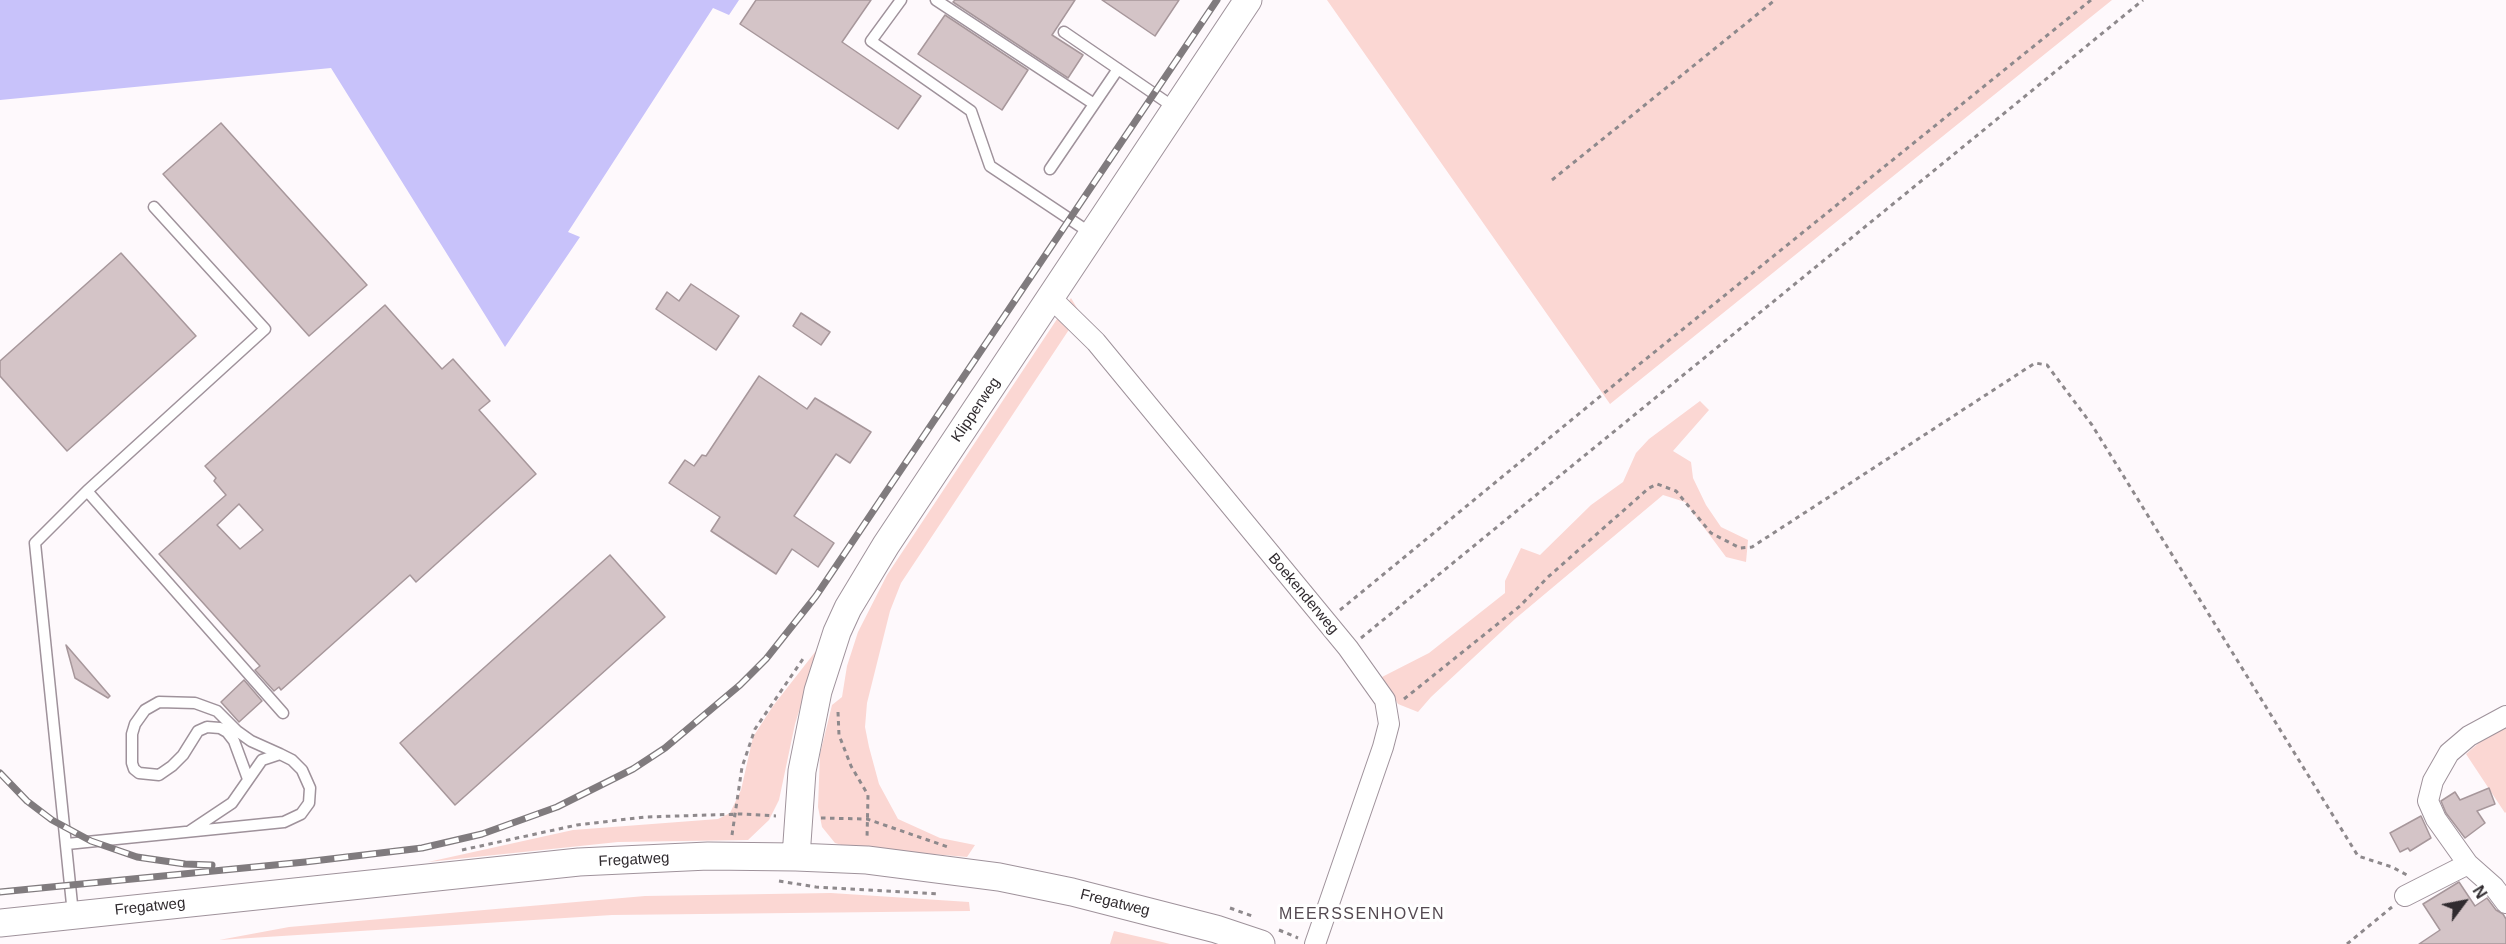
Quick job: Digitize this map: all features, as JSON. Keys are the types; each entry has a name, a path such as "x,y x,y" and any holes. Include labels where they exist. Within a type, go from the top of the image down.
{"street":[{"name":"Klipperweg","path":"796,857 802,771 818,691 837,632 881,553 1248,0"},
{"name":"Boekenderweg","path":"1050,297 1096,342 1348,648 1382,693 1389,724 1383,747 1315,944"},
{"path":"2506,716 2475,732 2455,747 2440,765 2430,789 2428,801 2432,812 2468,864 2491,883 2506,903"},
{"name":"Fregatweg","path":"0,923 579,862 730,856 796,857 867,860 999,877 1072,892 1261,944"},
{"path":"2405,896 2468,864"}],"lane":[{"path":"901,0 872,41 971,111 990,166 1092,234"},
{"path":"936,0 1094,104"},
{"path":"1064,32 1176,108"},
{"path":"1050,169 1118,69"},
{"path":"73,915 35,543 87,491 265,329 154,207"},
{"path":"87,491 283,713"},
{"path":"67,844 284,822 301,814 309,803 310,788 298,765 244,736 217,711 183,701 159,702 145,710 135,724 132,734 134,770 139,773 159,775 183,755 198,731 219,728 227,732 234,741 248,779"},
{"path":"190,831 232,803 262,760 280,754"}],"path":[{"path":"1552,180 1775,0"},
{"path":"1326,622 1631,370 2091,0"},
{"path":"1348,648 2143,0"},
{"path":"1386,708 1402,700 1520,606 1548,577 1649,488 1657,484 1676,491 1711,533 1740,548 1752,547 2035,363 2047,366 2092,425 2358,856 2392,867 2410,876 2415,882 2429,883"},
{"path":"730,856 742,766 755,729 810,649 837,632"},
{"path":"839,703 839,735 851,766 868,795 867,819"},
{"path":"772,880 816,886 943,894"},
{"path":"2348,944 2405,896"}],"shaded area":[{"path":"0,0 739,0 729,15 713,8 568,232 580,237 505,347 331,68 0,100"},
{"path":"1327,0 2112,0 1610,404"},
{"path":"1071,298 1080,313 901,583 890,611 867,703 865,727 869,747 879,784 898,819 940,838 975,845 967,857 848,847 835,843 822,827 818,807 820,754 832,705 842,697 847,666 858,632 887,575"},
{"path":"1700,401 1709,410 1673,451 1691,462 1693,478 1706,505 1721,527 1748,540 1746,562 1726,557 1685,502 1663,495 1515,619 1431,697 1418,712 1398,704 1382,677 1429,653 1505,593 1505,581 1521,548 1540,555 1591,505 1623,482 1636,453 1649,439"},
{"path":"819,647 795,724 779,800 769,820 748,840 618,842 428,862 573,830 718,819 730,813 741,790 753,737 773,706"},
{"path":"2506,726 2505,813 2466,754 2489,734"},
{"path":"831,893 969,902 970,911 612,915 219,940 289,927 645,896"},
{"path":"1114,931 1162,942 1170,944 1110,944"}],"building":[{"path":"756,0 871,0 842,42 921,96 898,129 740,24"},
{"path":"955,0 1075,0 1052,35 1083,55 1068,78 953,2"},
{"path":"1102,0 1179,0 1155,36"},
{"path":"945,15 1028,70 1002,110 918,54"},
{"path":"221,123 367,285 309,336 163,174"},
{"path":"121,253 196,336 67,451 0,376 0,361"},
{"path":"691,284 739,316 716,350 656,309 667,292 679,301"},
{"path":"385,305 442,369 453,359 490,401 479,410 536,474 416,582 410,575 281,690 279,687 274,691 255,670 260,666 159,554 226,495 214,481 216,478 205,466","holes":["239,504 263,530 240,549 217,525"]},
{"path":"801,313 830,332 821,345 793,326"},
{"path":"759,376 807,409 815,398 871,432 850,463 836,454 794,516 834,543 818,567 792,549 776,574 711,531 720,517 669,483 685,460 694,466 702,455 706,456"},
{"path":"610,555 665,617 455,805 400,743"},
{"path":"66,645 110,696 108,698 75,678"},
{"path":"244,680 262,701 239,722 221,702"},
{"path":"2489,788 2495,804 2477,811 2485,823 2465,838 2446,813 2441,801 2455,792 2460,800"},
{"path":"2421,816 2431,838 2410,851 2408,848 2400,852 2390,833"},
{"path":"2459,882 2475,906 2487,898 2496,910 2503,914 2506,919 2506,944 2419,944 2440,930 2423,904"}],"railway":[{"path":"0,892 422,848 482,834 557,807 633,769 665,748 740,685 766,659 816,596 1217,0"},
{"path":"0,773 27,801 52,820 91,841 137,857 185,864 212,865"}],"district":[{"name":"MEERSSENHOVEN","path":"1362,915"}]}
